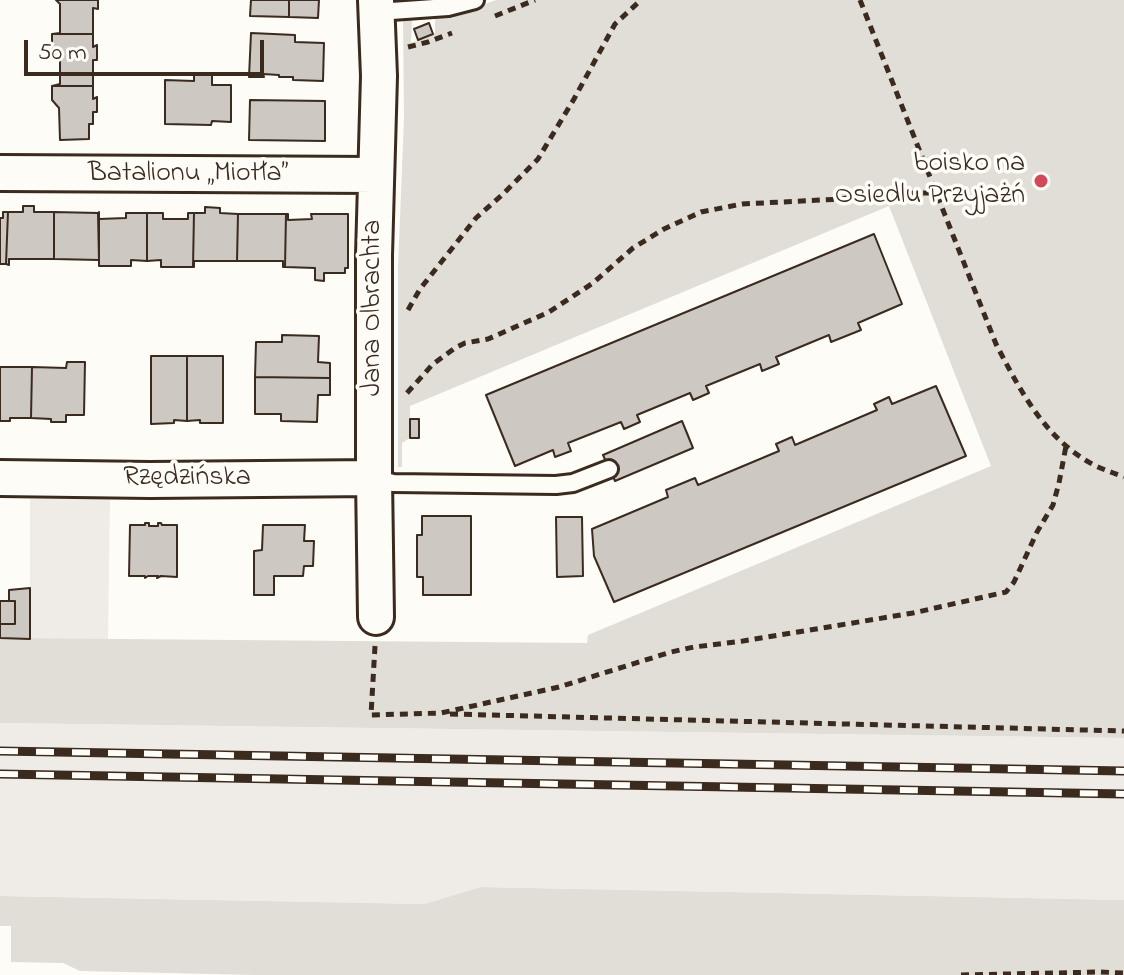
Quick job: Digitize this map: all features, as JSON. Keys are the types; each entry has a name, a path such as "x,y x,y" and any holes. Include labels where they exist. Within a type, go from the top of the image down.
{"street":[{"name":"Jana Olbrachta","path":"376,6 379,76 375,175 376,617"},
{"name":"Batalionu „Miotła”","path":"0,173 375,175"},
{"name":"Rzędzińska","path":"0,478 374,478"}],"lane":[{"path":"376,6 448,7 475,0"},
{"path":"374,478 393,483 556,485 573,483 609,469"}],"path":[{"path":"404,319 420,289 476,218 538,159 615,24 641,0"},
{"path":"860,0 996,344 1035,414 1056,439 1096,467 1124,477"},
{"path":"402,399 444,355 465,343 488,339 549,312 593,283 633,248 693,216 742,204 842,199 866,193 936,193"},
{"path":"441,713 559,687 694,647 913,613 1006,592 1053,505 1066,446"},
{"path":"376,617 371,715 441,713 1124,731"},
{"path":"961,975 1124,973"}],"shaded area":[{"path":"496,0 1124,0 1124,738 0,723 0,638 587,643 588,635 991,466 889,206 410,406 410,438 402,443 402,467 398,467 403,20 412,19 411,43 435,33 435,17 453,16"},
{"path":"30,499 110,499 108,639 30,639"},
{"path":"0,723 1124,738 1124,900 481,887 424,904 0,896"},
{"path":"481,887 1124,900 1124,975 255,975 80,971 63,963 11,962 11,926 0,926 0,896 424,904"}],"building":[{"path":"56,0 98,0 98,9 93,8 93,34 52,34 60,33 60,4"},
{"path":"251,0 289,0 289,17 250,16"},
{"path":"289,0 319,0 318,18 289,17"},
{"path":"429,23 433,34 418,40 414,29"},
{"path":"251,33 295,35 295,42 324,43 323,81 293,80 293,77 263,74 264,77 249,77"},
{"path":"52,34 93,34 97,60 93,60 93,86 52,86 60,84 60,55 52,48"},
{"path":"194,75 212,75 212,85 231,85 231,122 165,124 165,80 194,81"},
{"path":"52,86 93,86 97,112 93,112 93,124 89,124 89,139 60,140 59,108 52,100"},
{"path":"250,100 325,101 325,141 249,140"},
{"path":"23,206 34,206 34,212 54,212 54,259 9,259 9,265 6,264 8,212 23,212"},
{"path":"205,207 220,208 220,213 238,214 237,261 194,261 193,267 194,213 205,213"},
{"path":"3,212 8,212 6,264 0,264 0,218 3,218"},
{"path":"54,212 98,213 99,260 54,259"},
{"path":"126,213 147,213 147,261 131,260 131,266 99,266 99,219 126,218"},
{"path":"147,213 163,213 163,219 188,219 188,213 194,213 193,267 161,267 161,260 147,261"},
{"path":"238,214 286,214 285,267 283,261 237,261"},
{"path":"286,214 288,220 312,219 311,214 348,214 348,268 345,268 345,273 324,273 324,281 315,280 315,268 285,267"},
{"path":"874,234 902,304 858,323 861,330 831,342 829,335 776,357 779,364 762,371 760,364 706,386 709,393 693,400 690,393 637,415 640,422 624,429 621,422 568,443 571,451 555,457 553,450 515,466 486,395"},
{"path":"282,335 319,336 318,362 330,363 330,378 255,377 256,342 282,342"},
{"path":"151,356 187,356 187,421 151,424"},
{"path":"187,356 223,356 223,423 187,421"},
{"path":"67,362 85,362 84,415 66,415 66,422 31,418 32,367 66,368"},
{"path":"0,367 32,367 31,418 0,421"},
{"path":"255,377 330,378 330,395 318,395 317,422 281,421 281,414 255,414"},
{"path":"936,386 966,456 614,602 594,556 592,529 668,497 666,490 695,478 698,485 779,451 776,444 792,437 795,445 877,410 874,404 889,397 892,404"},
{"path":"410,419 419,419 419,438 410,438"},
{"path":"682,421 693,448 615,481 603,455"},
{"path":"422,516 471,516 471,595 423,595 423,577 417,577 417,535 422,535"},
{"path":"556,517 582,517 583,576 557,577"},
{"path":"145,523 149,526 158,526 158,523 177,525 177,577 129,576 130,525"},
{"path":"263,525 305,525 304,541 314,541 313,566 304,566 303,576 274,576 274,595 254,595 254,551 262,550"},
{"path":"30,588 30,639 0,638 0,624 15,624 15,601 9,601 9,590"},
{"path":"0,601 15,601 15,624 0,624"}],"railway":[{"path":"0,751 1124,771"},
{"path":"0,774 1124,794"}],"place":[{"name":"boisko na Osiedlu Przyjażń","path":"1041,181"}]}
